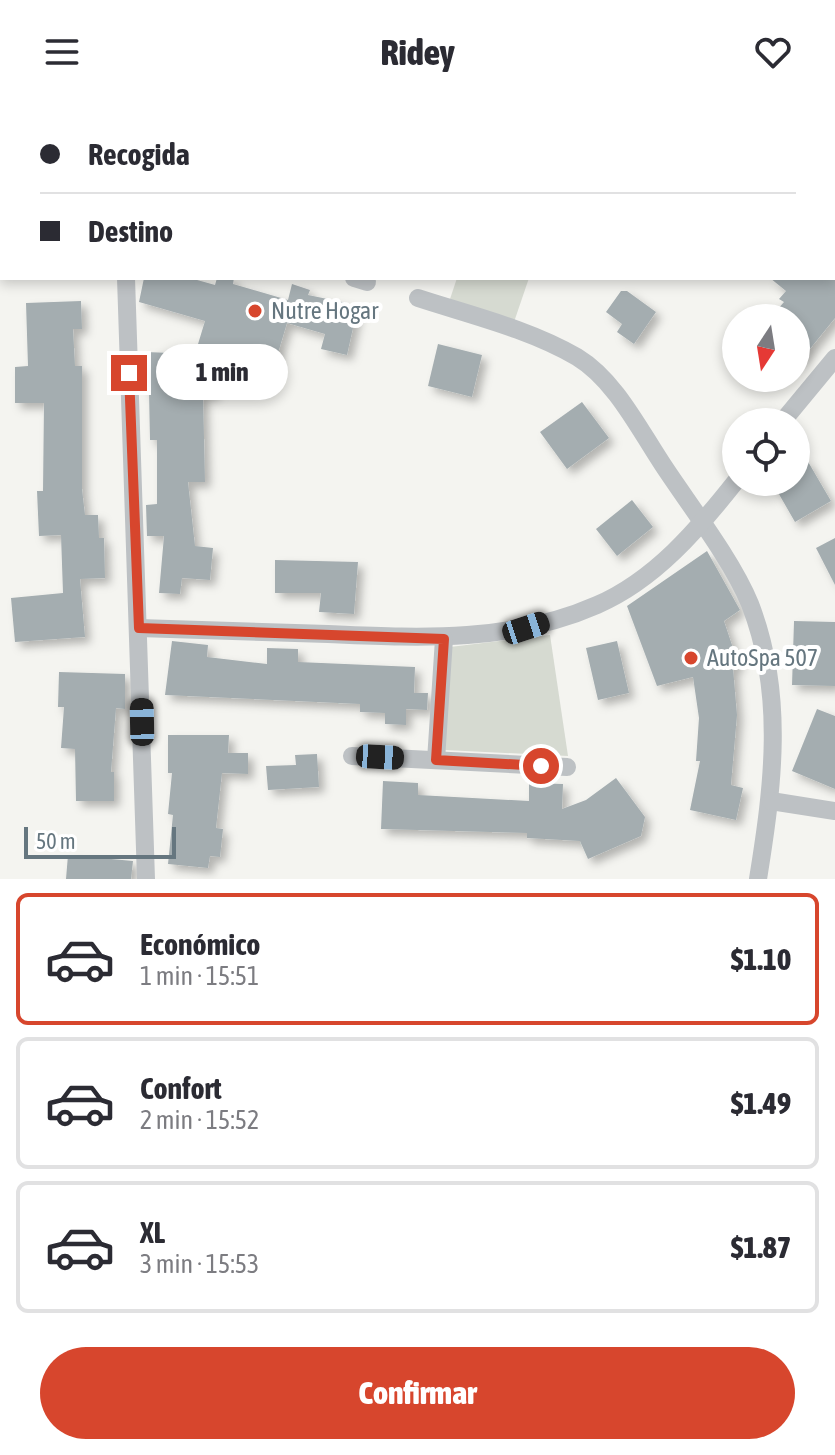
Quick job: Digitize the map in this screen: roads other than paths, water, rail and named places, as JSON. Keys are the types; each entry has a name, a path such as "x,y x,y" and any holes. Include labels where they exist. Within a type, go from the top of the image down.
{"street":[{"path":"126,280 146,879"},
{"path":"418,298 529,335 579,358 617,395 749,602 767,657 774,715 771,801 758,879"},
{"path":"794,408 835,358"},
{"path":"139,628 444,639 526,628 598,605 652,571 702,524 724,496"},
{"path":"436,760 444,639"},
{"path":"352,756 567,767"},
{"path":"771,801 835,811"}],"place":[{"name":"Nutre Hogar","path":"255,311"},
{"name":"AutoSpa 507","path":"691,658"}]}
